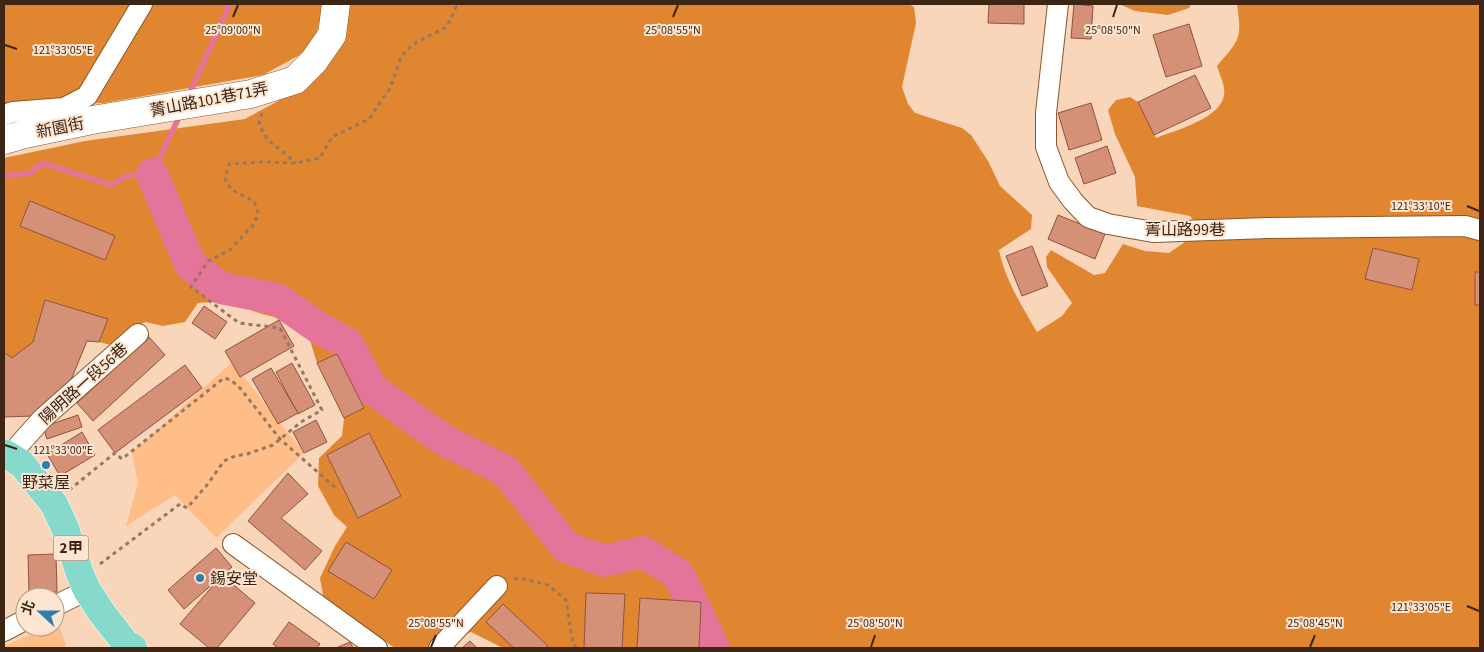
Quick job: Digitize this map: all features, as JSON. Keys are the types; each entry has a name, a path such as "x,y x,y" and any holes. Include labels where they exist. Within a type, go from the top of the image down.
{"main road":[{"name":"2甲","path":"6,454 22,464 54,504 126,644 132,648"}],"street":[{"name":"新園街","path":"4,140 25,134 90,108 142,4"},
{"name":"菁山路101巷71弄","path":"90,108 257,102 295,80 314,61 332,34 336,4"},
{"name":"菁山路99巷","path":"1058,4 1046,113 1046,147 1059,182 1088,217 1108,224 1153,232 1268,228 1465,226 1480,230"},
{"name":"新園街","path":"4,115 12,112 90,108"},
{"name":"陽明路一段56巷","path":"6,454 42,419 138,334"},
{"path":"233,544 377,648"},
{"path":"65,598 91,579"},
{"path":"439,648 497,586"}],"path":[{"path":"91,579 180,504 187,508 224,461 273,445 301,422 322,410 280,328 239,323 190,287 208,261 230,250 254,224 258,213 254,202 232,190 225,179 229,164 296,163 320,158 332,137 369,119 390,88 401,57 413,44 447,27 456,7 462,4"},
{"path":"257,102 259,124 267,139 296,163"},
{"path":"54,504 115,453 122,459 224,378 231,380 240,388 280,439 337,489"},
{"path":"497,586 519,578 548,585 566,600 574,644 577,648"}],"shaded area":[{"path":"4,4 324,4 316,36 305,52 263,75 104,103 4,107"},
{"path":"344,4 909,4 914,7 916,23 902,87 908,104 915,113 962,128 971,135 988,161 1000,186 1032,215 1031,229 999,250 1005,272 1037,332 1062,316 1072,303 1047,267 1046,257 1051,250 1094,275 1105,273 1123,244 1145,251 1169,253 1192,237 1196,223 1190,216 1137,206 1135,177 1115,134 1108,110 1116,100 1130,97 1138,102 1156,138 1188,126 1210,114 1218,107 1223,98 1224,88 1217,66 1231,50 1238,38 1237,4 1480,4 1480,648 503,648 471,632 434,648 395,648 324,600 320,578 335,546 347,527 334,515 318,486 319,458 342,436 344,418 364,408 337,354 317,363 309,337 289,321 226,301 198,303 185,322 163,326 145,322 127,330 111,345 99,342 107,319 46,300 33,342 12,358 4,352 4,158 85,141 245,119 304,87"},
{"path":"1119,4 1191,4 1189,8 1168,15 1135,11"},
{"path":"232,362 304,453 216,538 175,495 126,526 138,483 132,453"},
{"path":"25,637 63,637 67,648 4,648 4,646"}],"building":[{"path":"989,4 1024,4 1024,24 988,23"},
{"path":"1074,4 1093,6 1091,39 1071,38"},
{"path":"1189,24 1202,66 1166,77 1153,35"},
{"path":"1195,75 1211,108 1154,135 1138,102"},
{"path":"1091,103 1102,140 1069,150 1058,113"},
{"path":"1107,146 1116,173 1084,184 1075,158"},
{"path":"30,201 115,236 105,260 20,226"},
{"path":"1058,215 1105,234 1095,259 1048,239"},
{"path":"1032,246 1048,286 1022,296 1006,256"},
{"path":"1373,248 1419,259 1412,290 1365,279"},
{"path":"1475,272 1480,272 1480,305 1475,305"},
{"path":"45,300 108,319 99,342 87,341 71,380 32,416 4,417 4,352 12,358 33,342"},
{"path":"204,306 227,322 215,339 192,323"},
{"path":"279,320 294,346 240,377 225,351"},
{"path":"149,337 165,355 93,421 77,403"},
{"path":"337,354 364,408 344,418 317,363"},
{"path":"292,363 315,405 298,414 276,372"},
{"path":"185,365 202,388 115,453 98,430"},
{"path":"271,368 298,413 278,424 252,379"},
{"path":"78,415 82,427 47,439 43,427"},
{"path":"316,420 327,442 304,453 293,432"},
{"path":"82,432 95,455 60,476 47,454"},
{"path":"369,433 401,496 358,518 327,455"},
{"path":"288,473 308,494 281,518 322,551 305,570 248,521"},
{"path":"346,542 392,570 374,599 328,571"},
{"name":"錫安堂","path":"216,548 232,567 184,609 168,590"},
{"path":"56,554 57,587 29,587 28,555"},
{"path":"222,575 255,603 217,648 209,648 180,624"},
{"path":"586,593 625,594 622,648 584,648"},
{"path":"640,598 701,602 699,648 637,648"},
{"path":"503,604 548,646 546,648 514,648 486,622"},
{"path":"289,622 320,644 317,648 278,648 273,644"},
{"path":"470,641 477,648 462,648"},
{"path":"350,642 353,648 336,648"}],"waterway":[{"path":"189,95 230,4"},
{"path":"4,176 30,173 43,163 111,185 126,176 152,174 180,115"},
{"path":"152,174 190,264 221,288 277,299 319,328 347,343 372,389 444,440 506,471 566,547 604,561 643,552 679,575 714,648"}],"place":[{"name":"野菜屋","path":"46,465"},
{"name":"錫安堂","path":"200,578"}]}
